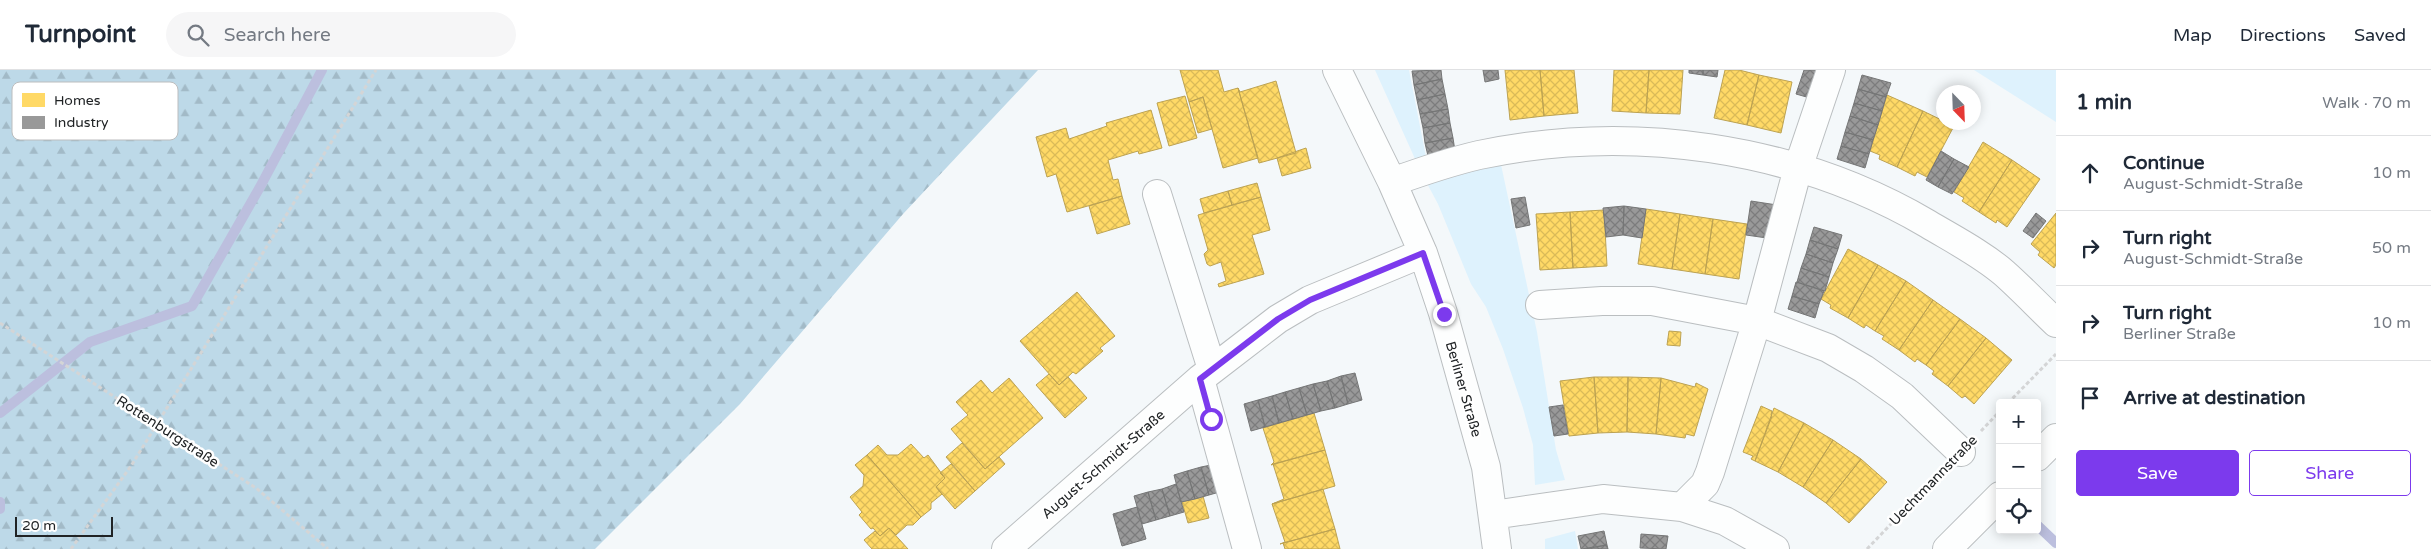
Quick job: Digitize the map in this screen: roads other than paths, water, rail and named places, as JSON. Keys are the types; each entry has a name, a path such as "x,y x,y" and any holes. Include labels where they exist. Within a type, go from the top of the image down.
{"street":[{"name":"Berliner Straße","path":"1337,70 1392,182 1423,253 1468,397 1486,468 1497,549"},
{"path":"1682,507 1705,484 1757,321 1798,168 1831,70"},
{"path":"1392,182 1478,155 1532,147 1592,142 1679,144 1741,153 1798,168 1899,207 1949,236 2003,272 2056,323"},
{"path":"1157,194 1206,374 1247,549"},
{"name":"August-Schmidt-Straße","path":"1006,549 1206,374 1278,319 1310,300 1423,253"},
{"path":"1540,305 1602,301 1652,301 1757,321 1828,348 1864,369 1902,396 1961,452"},
{"path":"2041,453 2056,438"},
{"path":"1493,515 1604,499 1682,507 1726,521 1775,549"},
{"path":"1947,549 1996,500"}],"waterway":[{"path":"0,413 90,342 192,306 260,187 322,70"},
{"path":"0,502 0,509"},
{"path":"2041,529 2056,543"}]}
